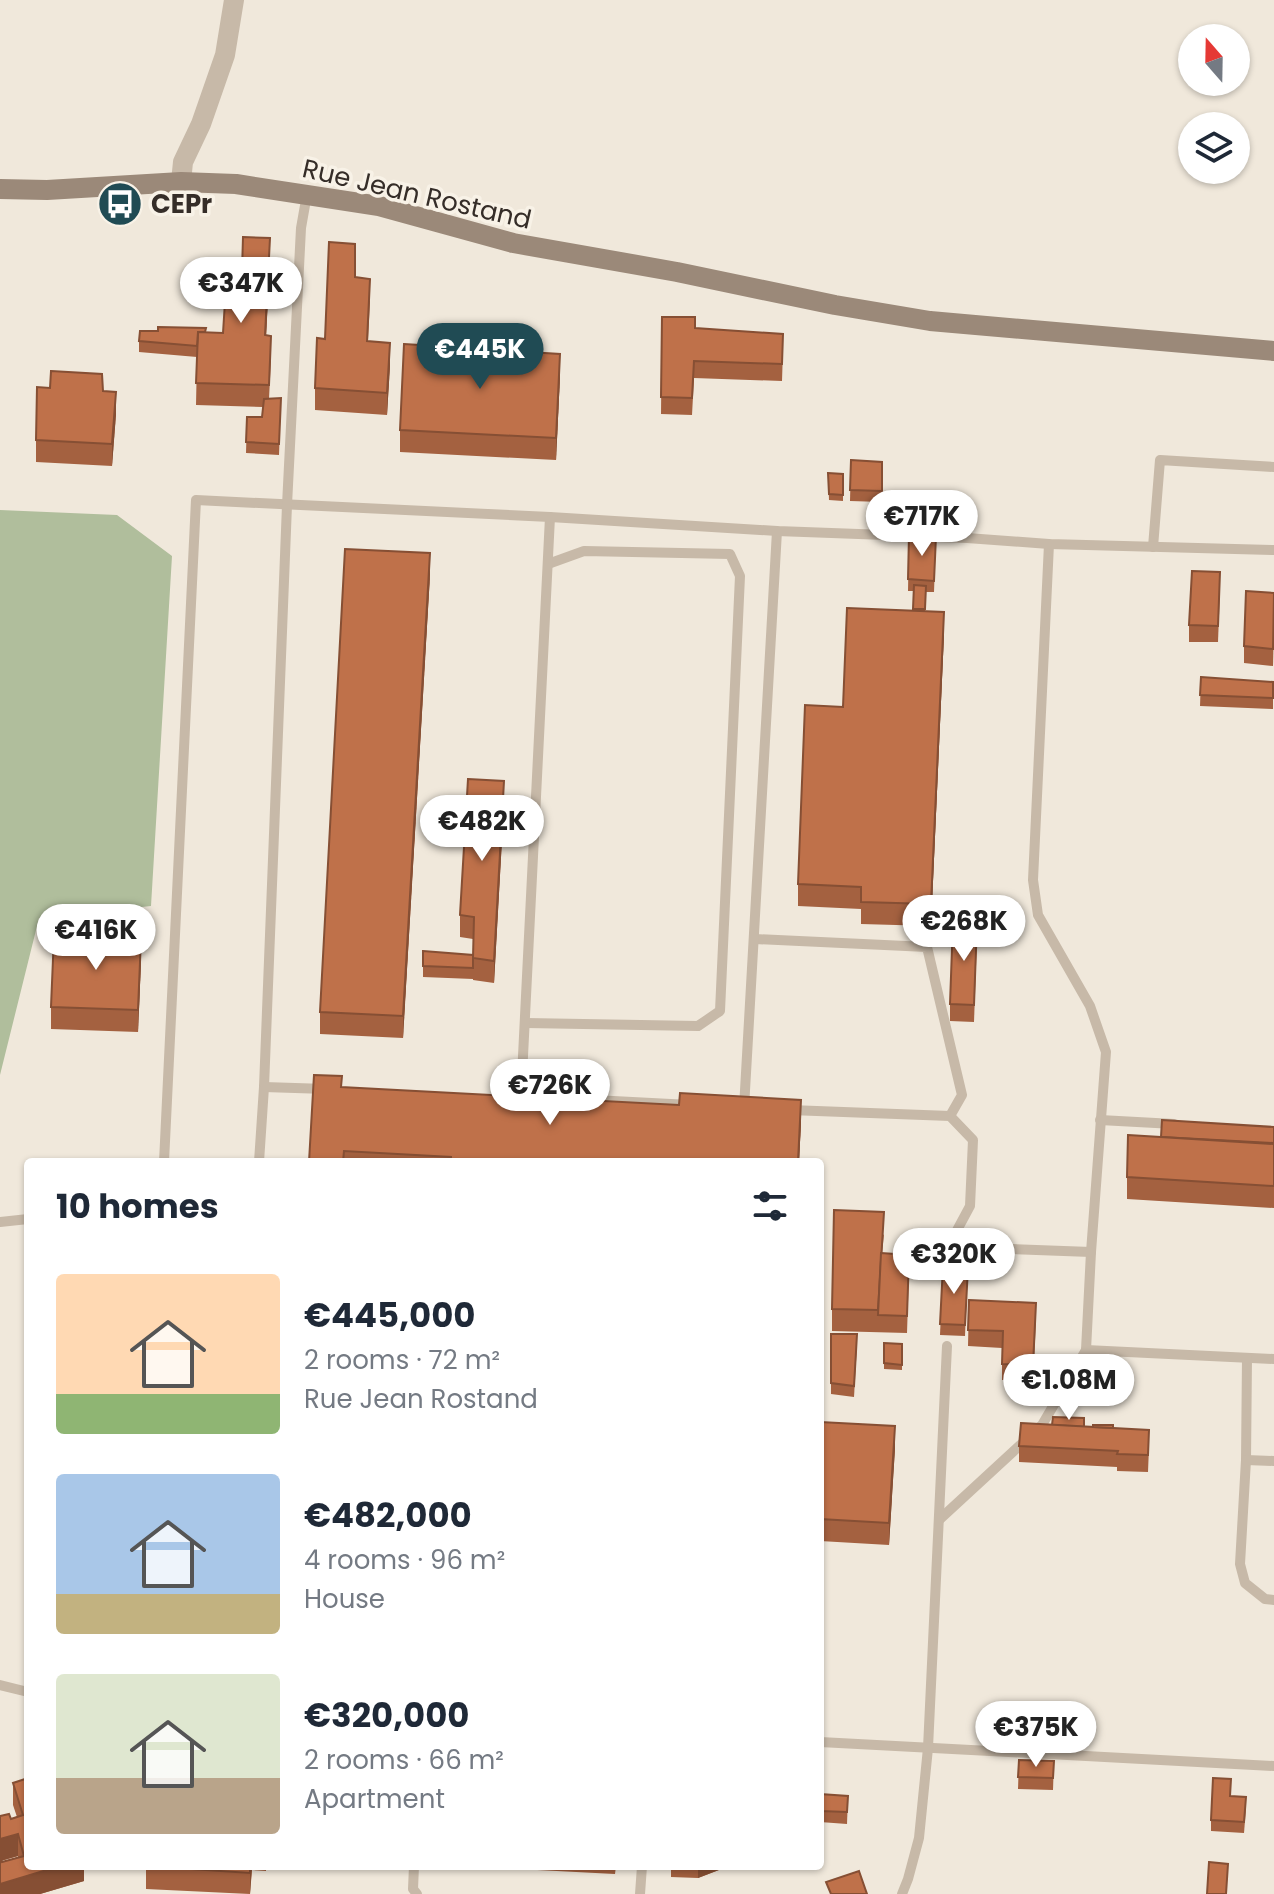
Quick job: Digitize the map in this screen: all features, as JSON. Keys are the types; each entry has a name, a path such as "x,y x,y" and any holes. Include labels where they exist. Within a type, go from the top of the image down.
{"street":[{"path":"181,182 183,162 201,124 225,55 234,0"},
{"name":"Rue Jean Rostand","path":"0,189 47,190 181,182 236,184 379,206 513,243 930,321 1274,351"}],"lane":[{"path":"259,1158 287,505 301,228 307,194"},
{"path":"1153,547 1160,460 1274,467"},
{"path":"164,1158 196,500 1049,544 1274,550"},
{"path":"521,1096 550,517"},
{"path":"744,1108 777,531"},
{"path":"940,1519 1042,1425 1086,1350 1106,1052 1090,1006 1038,915 1033,880 1049,544"},
{"path":"526,1023 698,1026 720,1011 721,995 740,576 730,554 584,551 548,564"},
{"path":"755,939 927,947 962,1095 950,1116"},
{"path":"264,1087 340,1090"},
{"path":"491,1095 697,1105"},
{"path":"729,1107 760,1109"},
{"path":"776,1109 950,1116 973,1140 970,1206 948,1247"},
{"path":"1100,1120 1179,1124"},
{"path":"0,1222 24,1219"},
{"path":"903,1245 1091,1252"},
{"path":"902,1894 919,1838 928,1748 947,1346"},
{"path":"1086,1350 1274,1359"},
{"path":"1247,1358 1246,1460 1240,1564 1245,1583 1265,1599 1274,1600"},
{"path":"1246,1460 1274,1461"},
{"path":"0,1685 24,1691"},
{"path":"824,1742 1274,1766"},
{"path":"414,1870 413,1889 417,1894"},
{"path":"640,1894 642,1870"}],"green space":[{"path":"0,510 117,515 172,556 151,906 39,918 0,1075"}],"building":[{"path":"243,237 270,238 265,335 271,336 269,385 196,383 198,332 223,333 227,270 242,271"},
{"path":"329,242 355,244 355,277 370,279 367,341 390,343 387,393 315,388 317,338 325,339"},
{"path":"662,317 695,317 695,328 783,334 782,364 694,361 692,398 661,397"},
{"path":"158,327 206,328 205,332 198,332 197,346 139,341 140,331 158,331"},
{"path":"404,344 560,354 556,438 400,430"},
{"path":"51,371 102,374 103,391 116,392 112,444 36,440 37,387 50,388"},
{"path":"281,398 279,444 246,442 247,417 262,417 264,399"},
{"path":"851,460 882,462 882,491 850,490"},
{"path":"828,473 843,474 843,495 829,494"},
{"path":"909,535 936,536 934,581 908,579"},
{"path":"345,549 430,553 403,1016 320,1012"},
{"path":"1192,571 1220,572 1218,626 1189,625"},
{"path":"914,585 926,586 925,609 913,609"},
{"path":"1246,591 1274,593 1273,649 1244,646"},
{"path":"847,608 944,612 931,904 861,902 861,887 798,884 805,705 843,707"},
{"path":"1201,677 1273,682 1273,698 1200,695"},
{"path":"468,779 504,781 494,961 473,958 474,917 460,915"},
{"path":"953,921 977,922 974,1005 950,1004"},
{"path":"54,935 141,938 138,1010 51,1007"},
{"path":"423,951 473,955 473,968 423,966"},
{"path":"314,1075 342,1076 341,1087 679,1105 680,1093 801,1100 798,1158 451,1158 344,1151 343,1158 309,1158"},
{"path":"1162,1120 1274,1127 1274,1143 1161,1137"},
{"path":"1128,1135 1274,1144 1274,1186 1127,1177"},
{"path":"834,1210 884,1212 878,1310 832,1309"},
{"path":"881,1253 909,1255 907,1316 878,1315"},
{"path":"943,1266 968,1267 965,1325 940,1324"},
{"path":"969,1300 1036,1303 1033,1365 1002,1364 1003,1331 968,1330"},
{"path":"831,1334 857,1334 854,1386 831,1383"},
{"path":"884,1343 902,1344 902,1365 884,1363"},
{"path":"1053,1417 1084,1418 1084,1427 1052,1425"},
{"path":"824,1422 895,1426 889,1523 824,1519"},
{"path":"1021,1423 1149,1430 1148,1455 1019,1446"},
{"path":"1113,1425 1113,1428 1093,1427"},
{"path":"1019,1760 1054,1761 1053,1778 1018,1777"},
{"path":"1213,1778 1231,1779 1230,1796 1246,1797 1244,1822 1211,1820"},
{"path":"24,1779 24,1856 18,1834 0,1839 0,1816 9,1814 11,1819 23,1815 13,1783"},
{"path":"824,1794 848,1796 847,1812 824,1811"},
{"path":"0,1855 2,1862 24,1856 24,1870 47,1870 0,1884"},
{"path":"1209,1862 1228,1864 1226,1894 1207,1894"},
{"path":"205,1870 250,1870 250,1873"},
{"path":"859,1871 867,1894 831,1894 826,1882"}],"place":[{"name":"CEPr","path":"120,204"}]}
